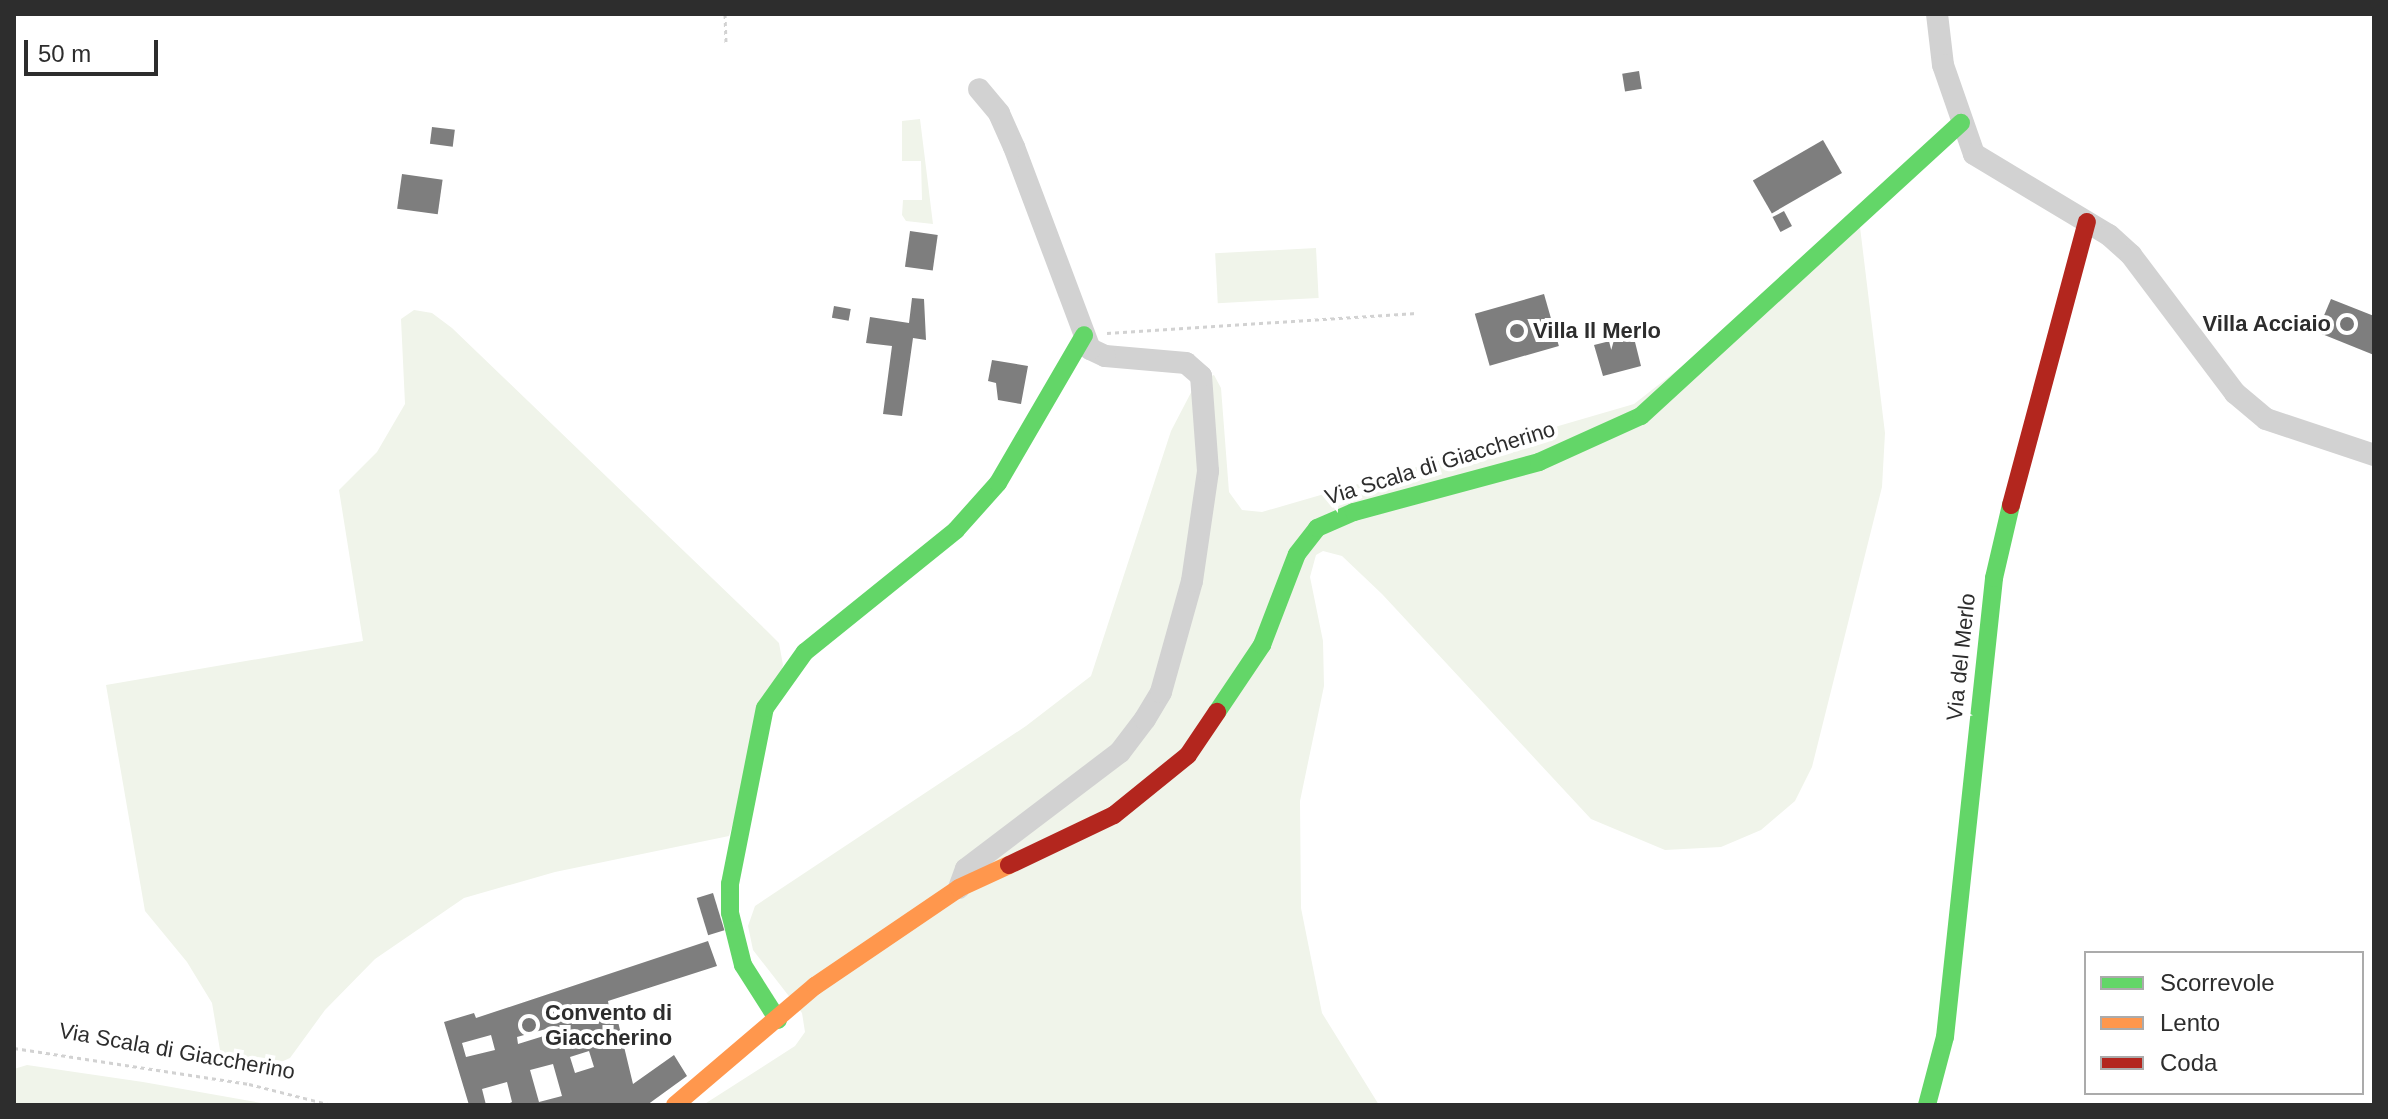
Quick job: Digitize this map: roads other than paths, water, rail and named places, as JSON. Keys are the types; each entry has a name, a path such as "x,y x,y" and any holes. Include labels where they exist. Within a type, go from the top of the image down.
{"street":[{"path":"1937,14 1943,65 1974,154 2087,222 2131,255 2235,393 2266,419 2374,455"},
{"path":"959,888 966,869 1084,782 1129,741 1161,692 1192,581 1208,471 1201,376 1186,363 1100,355 1084,335 1014,147 999,113 979,89"},
{"name":"Via Scala di Giaccherino","path":"675,1105 815,986 959,888 1114,815 1188,755 1262,645 1297,554 1317,528 1354,512 1539,462 1641,416 1961,123"},
{"name":"Via del Merlo","path":"1927,1105 1945,1037 1994,578 2023,450 2087,222"},
{"path":"778,1020 743,965 730,913 730,884 765,708 805,652 956,530 998,483 1064,377 1084,335"}],"place":[{"name":"Villa Acciaio","path":"2347,324"},
{"name":"Villa Il Merlo","path":"1517,331"},
{"name":"Convento di Giaccherino","path":"529,1025"}]}
